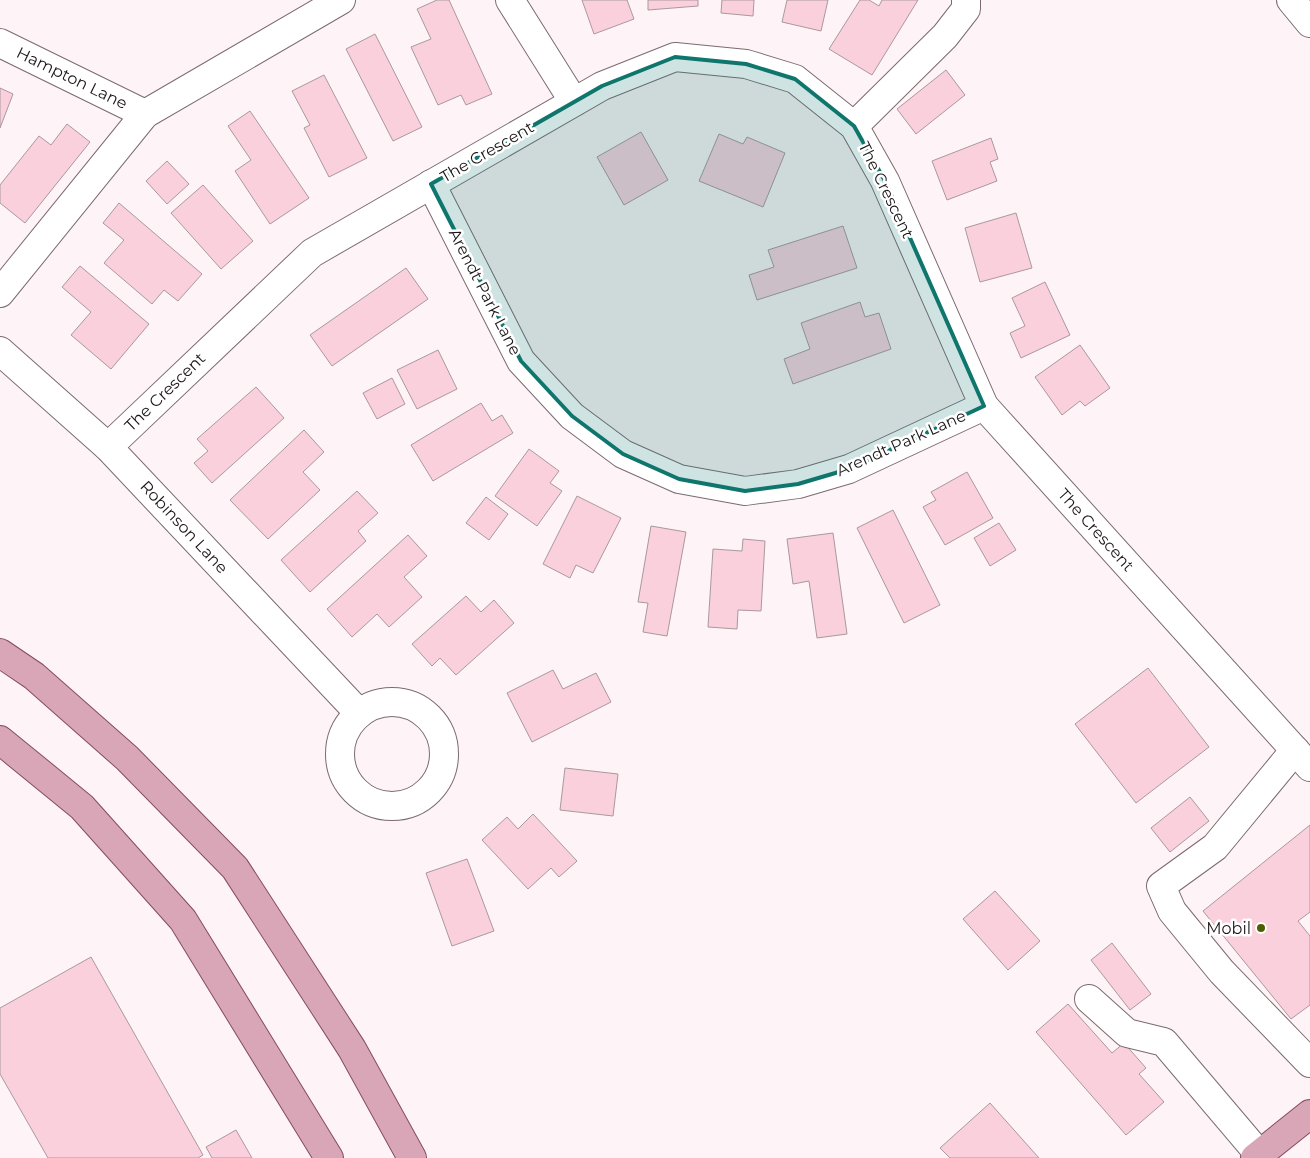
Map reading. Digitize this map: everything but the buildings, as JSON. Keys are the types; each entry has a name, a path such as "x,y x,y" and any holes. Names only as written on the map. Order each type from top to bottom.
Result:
{"main road":[{"path":"0,654 34,676 127,758 235,868 352,1049 412,1158"},
{"path":"0,740 82,807 183,920 330,1158"},
{"path":"1257,1156 1310,1114"}],"street":[{"path":"0,294 145,114 341,0"},
{"path":"510,0 574,102"},
{"path":"854,126 945,36 966,9 966,0"},
{"path":"1291,0 1310,23"},
{"name":"Hampton Lane","path":"0,43 145,114"},
{"name":"The Crescent","path":"108,447 312,253 602,86 675,57 746,64 794,79 854,126 885,181 984,406 1305,758"},
{"name":"Arendt Park Lane","path":"430,184 521,361 572,416 623,454 680,479 745,491 798,484 849,468 984,406"},
{"name":"Robinson Lane","path":"0,351 108,447 359,713"},
{"path":"1305,758 1215,847 1161,886 1172,911 1222,972 1310,1063"},
{"path":"1089,999 1127,1034 1164,1042 1257,1156"}],"highlighted area":[{"path":"675,57 746,64 795,79 854,126 885,181 984,406 849,469 798,484 745,491 679,479 623,454 572,416 521,361 431,184 602,86"}],"place":[{"name":"Mobil","path":"1261,928"}]}
